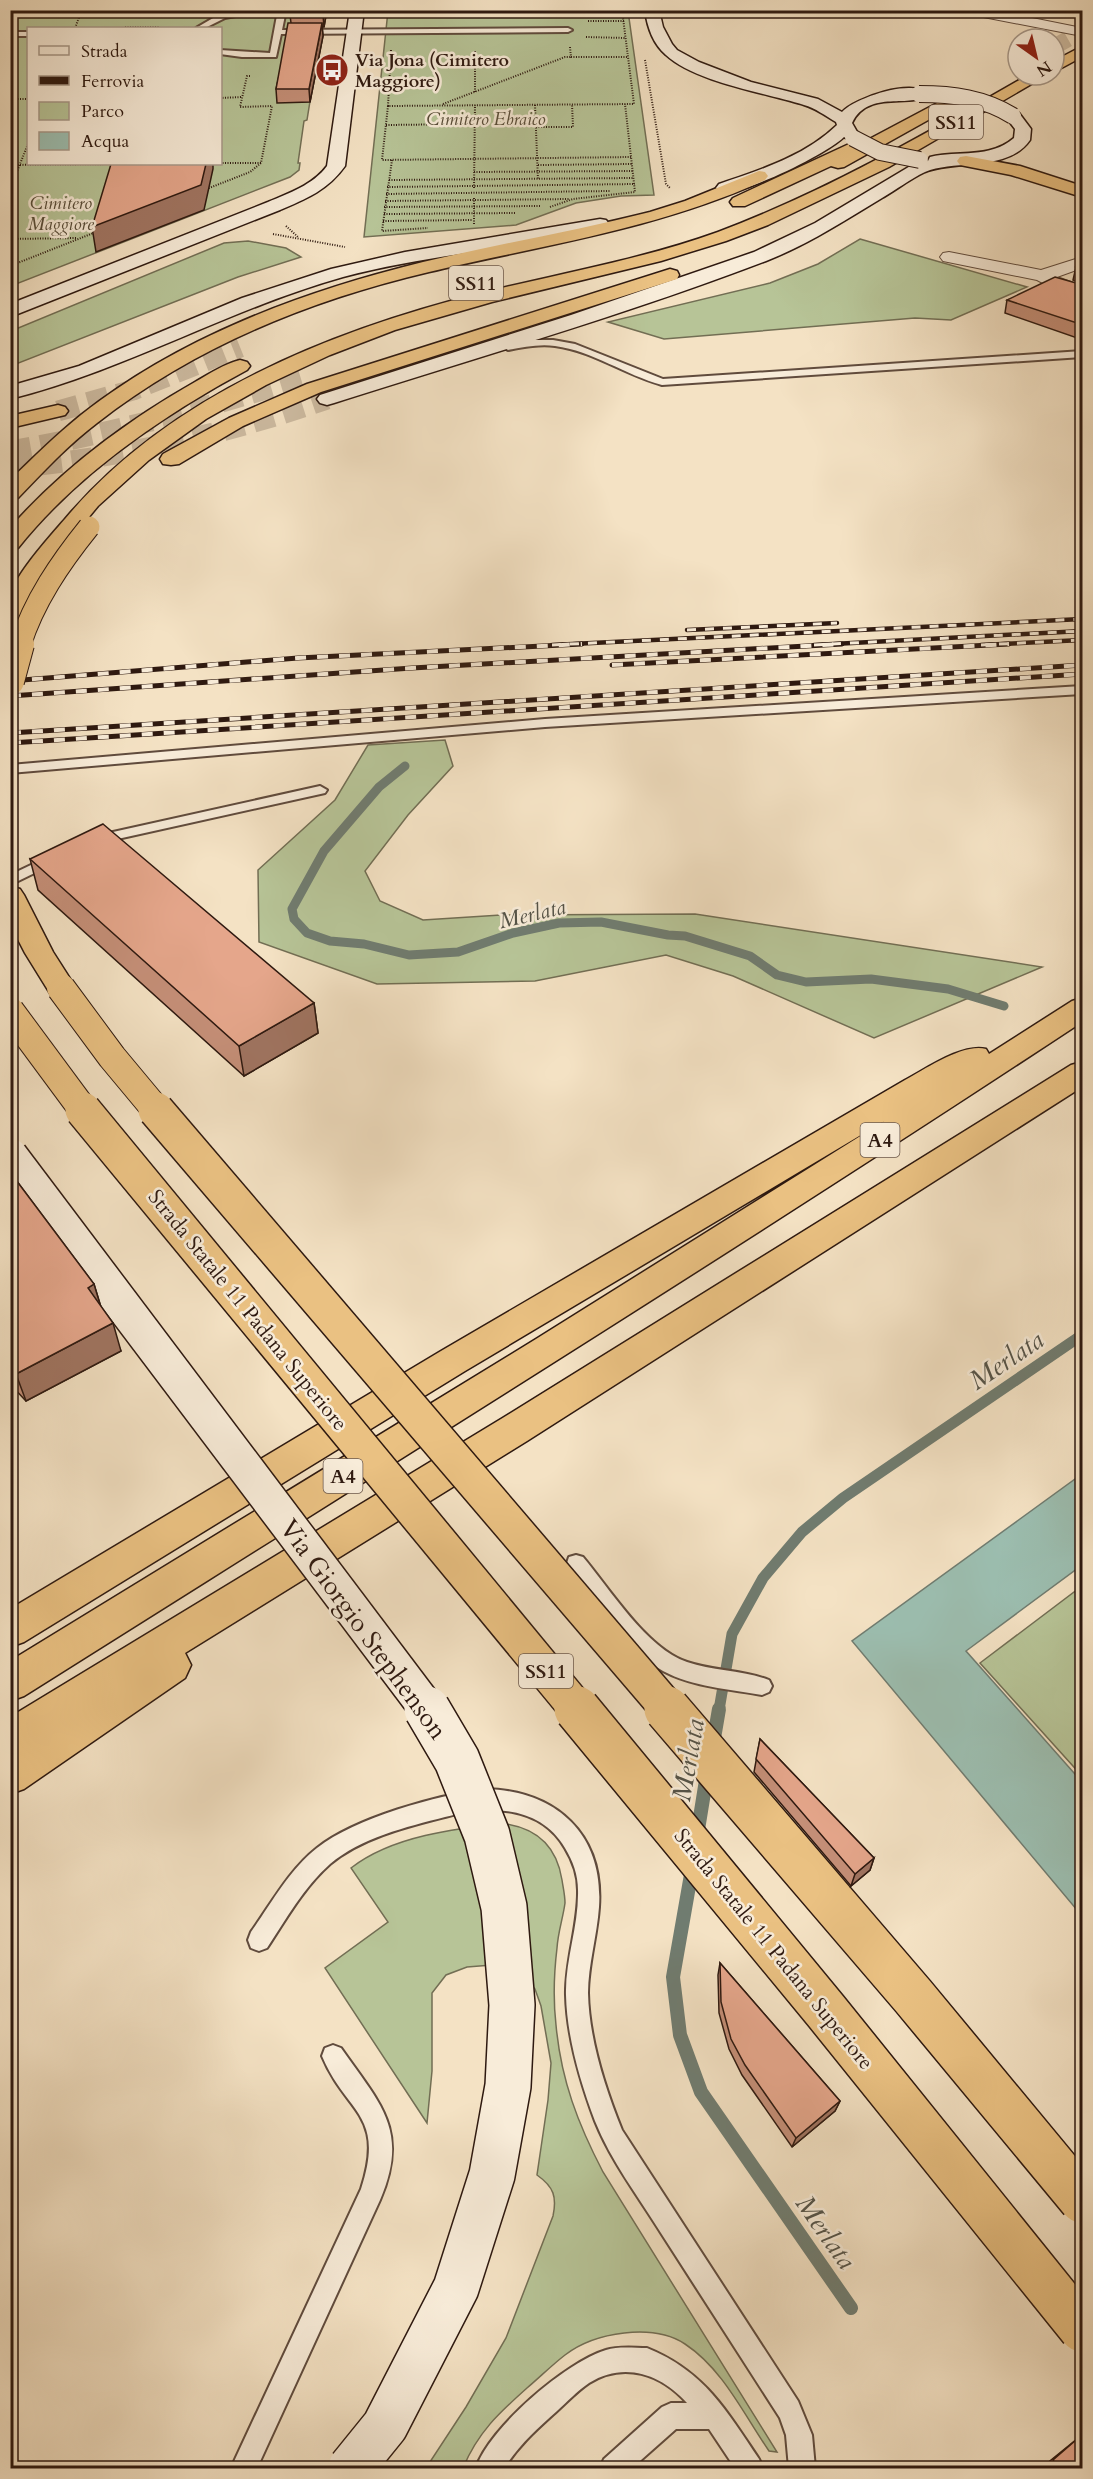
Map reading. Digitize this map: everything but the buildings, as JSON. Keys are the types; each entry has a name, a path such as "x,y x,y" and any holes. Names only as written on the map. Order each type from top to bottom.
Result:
{"highway":[{"path":"1066,60 1075,55"},
{"name":"SS11","path":"370,313 441,292 631,246 708,223 816,176 903,125 984,83"},
{"name":"SS11","path":"10,614 35,571 60,535 122,473 174,432 223,401 276,372 334,346 395,324 456,306 639,261 708,241 765,220 873,170 1018,87"},
{"path":"240,346 312,317 412,285 631,234 719,209 758,194 903,125"},
{"path":"1012,148 1036,163 1083,178"},
{"path":"966,160 1014,170 1083,192"},
{"path":"306,377 746,237 798,214 873,170"},
{"path":"10,493 62,442 115,400 187,355 246,326 308,302 397,274 616,226 680,209 731,190 759,176"},
{"path":"10,681 23,633 34,606 74,544 124,494 183,451 254,414 314,388 745,251 804,228 884,188"},
{"path":"10,543 70,483 140,425 192,392 260,357"},
{"path":"10,422 58,411"},
{"path":"10,896 39,953 61,988 120,1066 890,1969 1083,2200"},
{"path":"10,1630 453,1361 916,1088 1083,1001"},
{"name":"A4","path":"10,1683 685,1263 942,1101 1083,1008"},
{"name":"Strada Statale 11 Padana Superiore","path":"10,1011 87,1114 826,2011 1083,2329"},
{"name":"A4","path":"10,1739 514,1430 1083,1073"},
{"path":"10,1775 514,1430"}],"street":[{"path":"10,311 314,189 332,173 338,159 357,10"},
{"path":"652,10 655,27 672,53 693,65 736,82 828,108 848,128 880,152 920,160 942,162 966,160 993,156 1012,148 1023,134 1021,124 1013,116 973,99 919,94 876,99 802,99"},
{"path":"968,10 1083,32"},
{"path":"10,393 86,370 249,302 338,273 415,256 552,234 616,221 687,202 759,176 821,148 848,128 854,108 876,99"},
{"path":"327,399 578,319 761,256 821,227 918,169 942,162"},
{"path":"949,256 1042,276 1062,286 1083,292"},
{"path":"1042,276 1083,262"},
{"name":"Via Giorgio Stephenson","path":"10,1156 422,1700 457,1760 487,1835 504,1907 512,2005 508,2086 492,2175 456,2288 385,2426 351,2469"}],"lane":[{"path":"202,27 223,16 264,10"},
{"path":"222,52 273,55 282,10"},
{"path":"278,32 569,34"},
{"path":"10,34 27,34"},
{"path":"574,345 563,333 563,328 578,319"},
{"path":"427,367 533,341 574,345 643,377 662,382 1083,354"},
{"path":"10,769 545,723 1083,690"},
{"path":"85,844 94,840 320,790"},
{"path":"10,881 66,852"},
{"path":"576,1563 652,1653 686,1671 762,1686"},
{"path":"259,1940 313,1865 358,1835 449,1805 493,1799 521,1802 551,1814 572,1836 583,1861 589,1888 588,1917 577,1990 589,2069 597,2097 614,2138 789,2410 799,2435 802,2469"},
{"path":"244,2469 372,2192 380,2166 382,2144 375,2121 333,2056"},
{"path":"489,2469 511,2435 579,2375 609,2361 647,2360 686,2383 715,2416 750,2469"},
{"path":"613,2469 671,2416 715,2416"}],"path":[{"path":"75,27 82,10"},
{"path":"388,106 633,104 622,10"},
{"path":"571,57 568,23 624,21"},
{"path":"125,27 160,27"},
{"path":"655,27 641,40 666,184 675,192"},
{"path":"393,32 382,160 631,157"},
{"path":"569,34 626,39"},
{"path":"197,193 250,172 261,163 272,106 240,107 247,76 268,76 273,55"},
{"path":"440,106 565,57 627,57"},
{"path":"222,98 242,97"},
{"path":"10,99 27,99"},
{"path":"536,127 573,127 572,104"},
{"path":"386,194 635,192 625,104"},
{"path":"474,222 475,105"},
{"path":"535,105 540,211"},
{"path":"386,125 475,124"},
{"path":"10,189 27,147"},
{"path":"392,160 389,186 386,187 382,231 428,228"},
{"path":"222,163 261,163"},
{"path":"538,165 632,164"},
{"path":"10,165 27,165"},
{"path":"474,172 633,171"},
{"path":"390,180 634,178"},
{"path":"386,187 634,184"},
{"path":"385,201 573,199 620,192"},
{"path":"551,207 573,199"},
{"path":"384,207 540,206"},
{"path":"384,214 519,213"},
{"path":"383,221 483,224"},
{"path":"463,225 474,222"},
{"path":"10,266 102,230"},
{"path":"299,237 347,247"},
{"path":"10,239 81,238"}],"green space":[{"name":"Cimitero Maggiore","path":"325,10 317,70 315,70 307,120 304,121 299,170 290,177 11,286 11,11"},
{"name":"Cimitero Ebraico","path":"388,11 628,11 654,195 621,196 576,203 516,225 364,237"},
{"path":"860,239 1027,287 951,320 915,318 664,339 608,322 770,283 818,264"},
{"path":"248,241 286,248 301,257 238,277 11,366 11,331 224,243"},
{"path":"445,740 453,766 408,815 365,871 380,901 423,920 501,915 695,914 1042,967 874,1038 733,976 666,955 535,981 377,984 259,942 258,870 335,800 368,745"},
{"path":"1082,1586 1082,1776 980,1663"},
{"path":"506,1824 528,1830 536,1835 551,1850 559,1869 565,1903 558,1936 555,1967 554,1996 558,2045 566,2083 586,2137 603,2172 777,2452 769,2451 722,2379 698,2354 672,2338 641,2332 608,2336 577,2347 555,2363 498,2415 482,2433 463,2468 426,2468 466,2407 506,2338 553,2216 555,2203 553,2193 551,2188 537,2175 551,2063 541,2006 535,1989 526,1978 492,1965 467,1967 446,1975 432,1993 432,2071 427,2123 325,1968 388,1922 351,1868 385,1848 425,1835"}],"water":[{"path":"1082,1474 1082,1565 966,1651 1082,1782 1082,1916 852,1641"}],"waterway":[{"name":"Merlata","path":"405,766 379,787 324,851 292,909 294,919 307,933 330,941 364,944 409,955 458,952 513,933 559,923 601,922 668,935 685,936 750,956 777,975 806,982 871,979 948,989 1004,1006"},
{"name":"Merlata","path":"719,1710 732,1634 763,1578 802,1532 843,1498 1082,1335"},
{"name":"Merlata","path":"713,1744 719,1709"},
{"name":"Merlata","path":"697,1836 707,1774"},
{"name":"Merlata","path":"692,1869 673,1977 680,2035 701,2092 851,2308"}],"tunnel":[{"path":"1066,40 1082,31"},
{"path":"58,411 133,390 240,347"},
{"path":"10,451 159,419 306,377"},
{"path":"10,468 91,458 170,443 249,424 327,399"}],"railway":[{"path":"552,645 1082,619"},
{"path":"687,630 837,623"},
{"path":"814,645 1082,631"},
{"path":"981,645 1082,640"},
{"path":"10,681 298,658 582,644"},
{"path":"10,696 412,668 842,644"},
{"path":"612,665 1009,644"},
{"path":"10,733 1082,665"},
{"path":"10,743 1082,674"}],"place":[{"name":"Via Jona (Cimitero Maggiore)","path":"332,70"}]}
